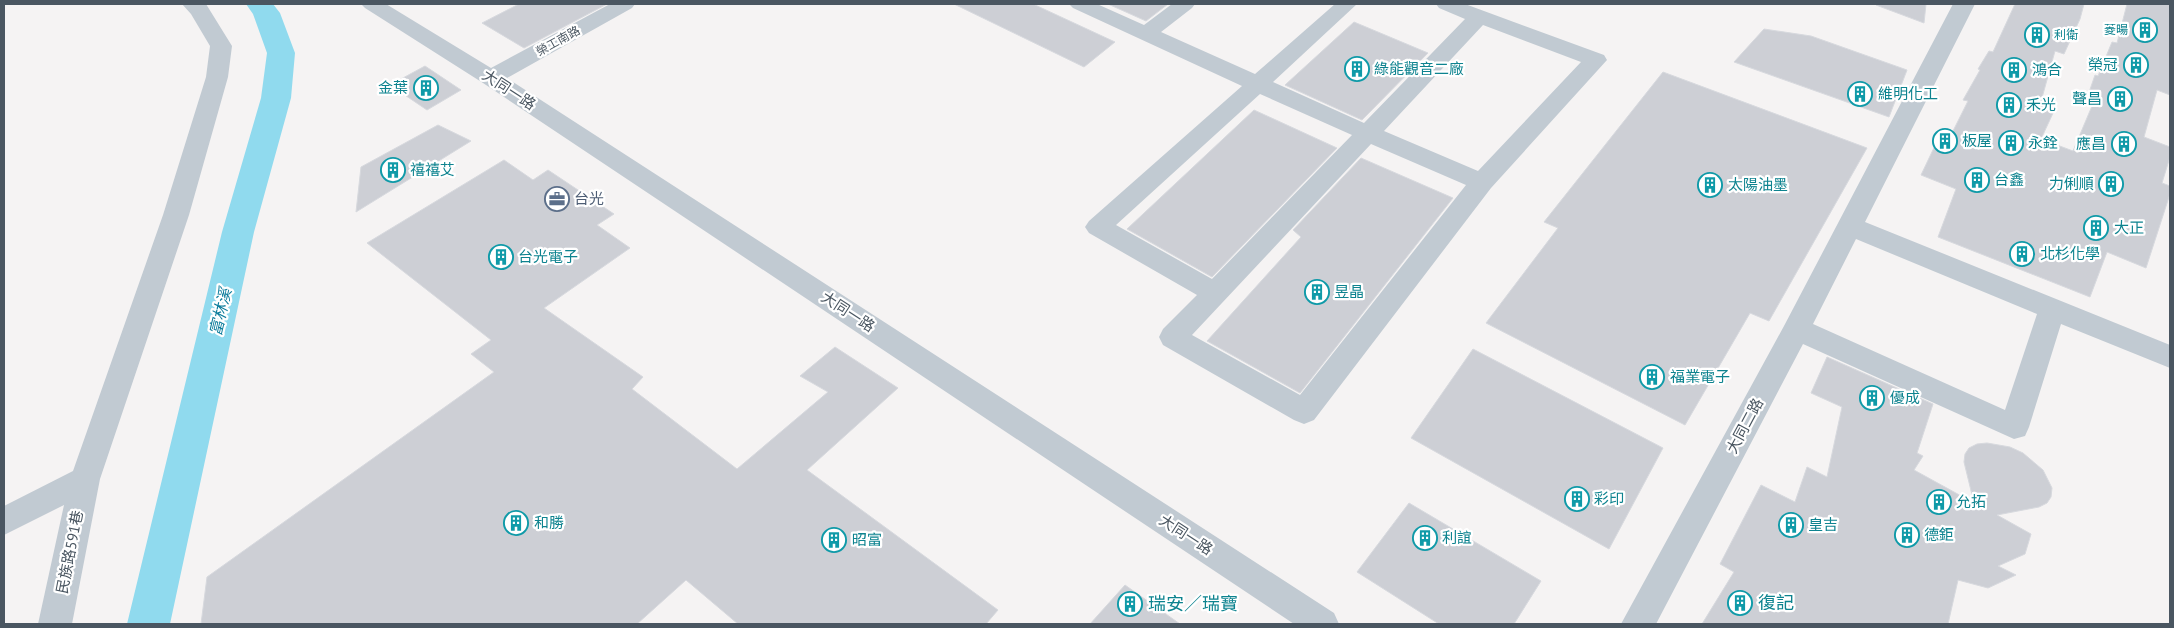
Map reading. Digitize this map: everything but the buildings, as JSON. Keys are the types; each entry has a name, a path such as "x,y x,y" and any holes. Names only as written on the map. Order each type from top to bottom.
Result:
{"street":[{"name":"民族路591巷","path":"56,624 85,479 176,215 217,77 221,46 200,10 192,4"},
{"name":"大同一路","path":"372,4 491,78 1322,624"},
{"name":"榮工南路","path":"491,78 625,4"},
{"path":"1080,4 1256,85 1482,182"},
{"path":"1144,34 1185,4"},
{"path":"1214,292 1098,227 1348,4"},
{"path":"1446,4 1596,60 1482,182 1304,412 1173,337 1214,292 1369,134 1480,17"},
{"name":"大同二路","path":"1638,624 1797,329 1964,4"},
{"path":"1850,226 2170,357"},
{"path":"1797,329 2014,427 2052,309"},
{"path":"4,521 85,479"}],"waterway":[{"name":"富林溪","path":"148,624 238,232 276,98 281,53 266,13 259,4"}],"place":[{"name":"菱暘","path":"2145,30"},
{"name":"利衛","path":"2037,35"},
{"name":"榮冠","path":"2136,65"},
{"name":"綠能觀音二廠","path":"1357,69"},
{"name":"鴻合","path":"2014,70"},
{"name":"金葉","path":"426,88"},
{"name":"維明化工","path":"1860,94"},
{"name":"聲昌","path":"2120,99"},
{"name":"禾光","path":"2009,105"},
{"name":"板屋","path":"1945,141"},
{"name":"永銓","path":"2011,143"},
{"name":"應昌","path":"2124,144"},
{"name":"禧禧艾","path":"393,170"},
{"name":"台鑫","path":"1977,180"},
{"name":"力俐順","path":"2111,184"},
{"name":"太陽油墨","path":"1710,185"},
{"name":"台光","path":"557,199"},
{"name":"大正","path":"2096,228"},
{"name":"北杉化學","path":"2022,254"},
{"name":"台光電子","path":"501,257"},
{"name":"昱晶","path":"1317,292"},
{"name":"福業電子","path":"1652,377"},
{"name":"優成","path":"1872,398"},
{"name":"彩印","path":"1577,499"},
{"name":"允拓","path":"1939,502"},
{"name":"和勝","path":"516,523"},
{"name":"皇吉","path":"1791,525"},
{"name":"德鉅","path":"1907,535"},
{"name":"利誼","path":"1425,538"},
{"name":"昭富","path":"834,540"},
{"name":"復記","path":"1740,603"},
{"name":"瑞安／瑞寶","path":"1130,604"}]}
